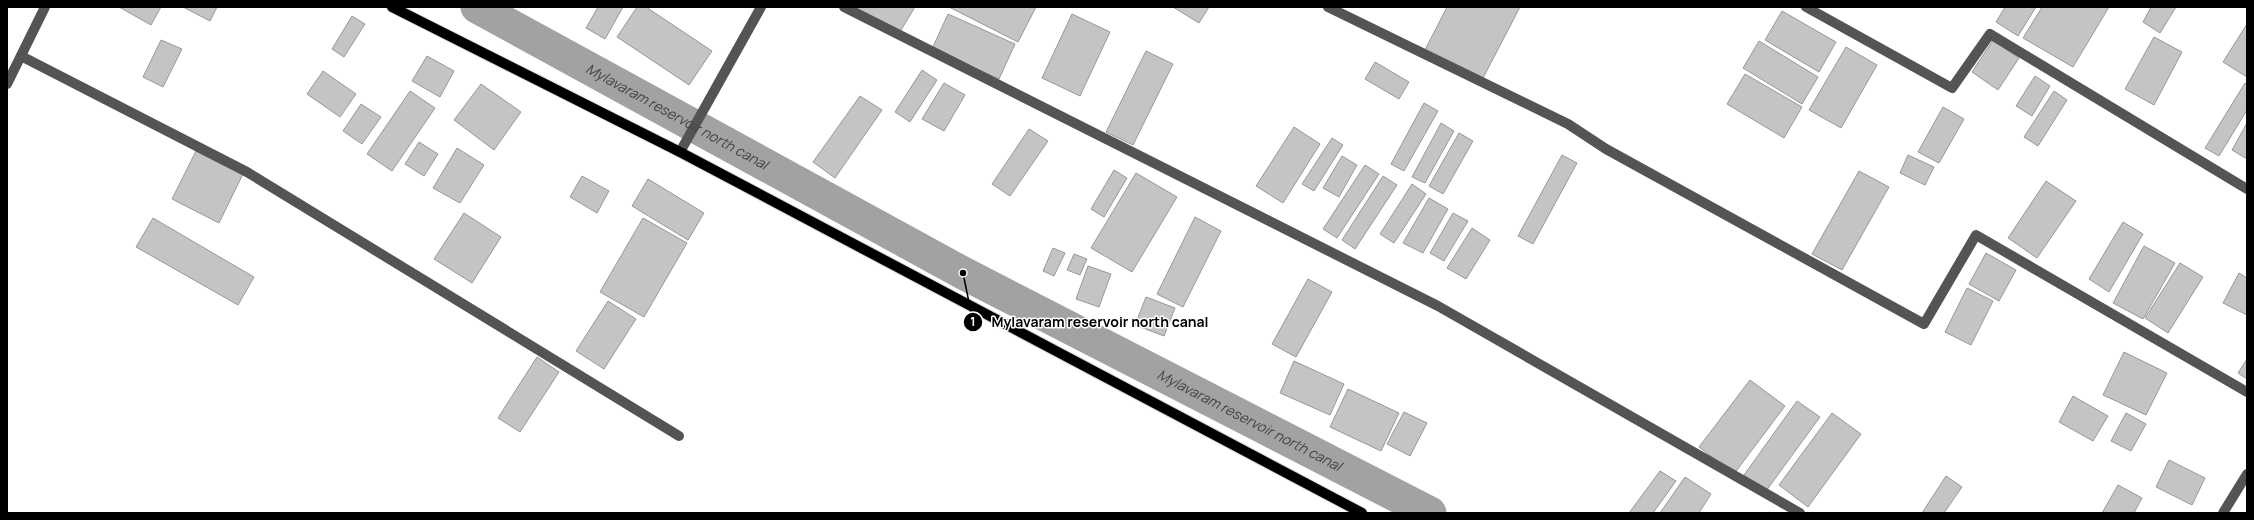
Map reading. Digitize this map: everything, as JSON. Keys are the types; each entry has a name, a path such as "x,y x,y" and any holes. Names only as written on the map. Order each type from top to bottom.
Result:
{"main road":[{"path":"392,7 680,152 1362,513"}],"street":[{"path":"7,84 45,7"},
{"path":"680,152 761,7"},
{"path":"844,7 1438,306 1800,513"},
{"path":"1328,7 1568,124 1606,149 1924,324 1976,236 2247,392"},
{"path":"1806,7 1952,88 1990,34 2247,189"},
{"path":"21,56 247,172 679,436"},
{"path":"2223,513 2247,474"}],"building":[{"path":"119,7 161,7 151,25"},
{"path":"183,7 217,7 210,21"},
{"path":"598,7 623,7 605,39 586,28"},
{"path":"637,7 646,7 712,51 689,85 617,37"},
{"path":"853,7 915,7 898,35"},
{"path":"949,7 1036,7 1018,42"},
{"path":"1173,7 1209,7 1199,23"},
{"path":"1447,7 1520,7 1482,80 1425,50"},
{"path":"2005,7 2036,7 2018,36 1996,22"},
{"path":"2042,7 2109,7 2073,67 2023,38"},
{"path":"2151,7 2176,7 2160,33 2143,22"},
{"path":"1782,11 1836,42 1819,72 1765,40"},
{"path":"948,14 1015,44 999,79 932,49"},
{"path":"1072,14 1110,32 1080,96 1042,78"},
{"path":"352,16 365,24 344,57 332,49"},
{"path":"2247,24 2247,77 2223,62"},
{"path":"2154,37 2182,52 2154,105 2125,89"},
{"path":"161,40 182,49 163,87 143,77"},
{"path":"1993,40 2019,58 1998,90 1972,72"},
{"path":"1759,41 1818,77 1802,104 1743,68"},
{"path":"1846,47 1877,65 1841,128 1809,110"},
{"path":"1146,51 1173,64 1133,145 1106,132"},
{"path":"427,56 454,71 440,97 412,81"},
{"path":"1375,62 1409,82 1399,99 1365,79"},
{"path":"922,70 937,80 910,122 895,112"},
{"path":"323,71 356,94 340,117 307,94"},
{"path":"1745,74 1802,107 1784,138 1727,104"},
{"path":"2035,76 2050,86 2032,116 2016,106"},
{"path":"944,83 965,95 944,131 922,119"},
{"path":"2245,83 2247,85 2247,110 2219,156 2205,148"},
{"path":"481,84 521,112 494,150 454,120"},
{"path":"410,91 435,108 392,171 367,154"},
{"path":"2054,91 2067,100 2038,146 2024,137"},
{"path":"860,96 882,110 835,178 813,162"},
{"path":"1424,103 1438,111 1404,171 1391,164"},
{"path":"361,104 381,117 362,144 343,131"},
{"path":"1943,107 1964,119 1939,163 1918,152"},
{"path":"1441,123 1454,131 1425,183 1412,177"},
{"path":"2247,123 2247,159 2232,150"},
{"path":"1294,127 1320,144 1283,203 1256,186"},
{"path":"1029,129 1048,141 1010,196 992,184"},
{"path":"1459,133 1473,141 1443,194 1429,186"},
{"path":"1332,138 1343,145 1314,191 1302,184"},
{"path":"419,142 438,154 424,176 405,164"},
{"path":"457,148 484,165 460,203 433,188"},
{"path":"196,151 243,174 219,223 172,199"},
{"path":"1562,155 1577,163 1533,244 1518,236"},
{"path":"1908,155 1934,167 1925,185 1900,173"},
{"path":"1342,156 1357,165 1339,197 1323,188"},
{"path":"1365,165 1379,174 1337,238 1323,229"},
{"path":"1114,170 1127,178 1104,217 1091,209"},
{"path":"1859,171 1889,187 1842,270 1812,254"},
{"path":"1136,173 1177,197 1132,272 1091,248"},
{"path":"582,176 609,191 597,213 570,197"},
{"path":"1383,176 1397,185 1355,249 1342,240"},
{"path":"648,179 704,213 688,240 632,206"},
{"path":"2046,181 2076,201 2037,258 2008,238"},
{"path":"1412,184 1426,194 1394,243 1380,234"},
{"path":"1429,198 1448,209 1423,253 1403,243"},
{"path":"464,213 501,237 472,283 434,259"},
{"path":"1453,213 1468,221 1444,261 1430,253"},
{"path":"1195,217 1221,231 1183,307 1157,294"},
{"path":"153,218 254,277 238,305 136,247"},
{"path":"643,218 687,243 644,317 600,292"},
{"path":"2123,222 2143,234 2109,292 2089,279"},
{"path":"1472,228 1490,240 1466,279 1447,268"},
{"path":"2144,246 2175,263 2143,319 2113,303"},
{"path":"1053,248 1065,253 1054,276 1043,271"},
{"path":"1986,253 2016,270 1999,301 1969,284"},
{"path":"1074,254 1087,259 1080,275 1067,270"},
{"path":"2180,263 2203,277 2168,333 2145,318"},
{"path":"1088,266 1111,274 1099,307 1076,299"},
{"path":"2239,273 2247,278 2247,315 2223,303"},
{"path":"1308,279 1332,292 1296,357 1272,344"},
{"path":"1967,288 1993,301 1971,345 1945,332"},
{"path":"1146,297 1175,308 1164,336 1135,325"},
{"path":"608,301 636,319 604,369 576,351"},
{"path":"2124,352 2167,373 2146,415 2103,395"},
{"path":"537,357 559,372 520,432 498,418"},
{"path":"2247,359 2247,379 2238,373"},
{"path":"1294,361 1344,384 1330,415 1280,393"},
{"path":"1750,380 1785,406 1734,474 1699,447"},
{"path":"1348,389 1399,413 1381,451 1330,427"},
{"path":"2073,396 2108,416 2093,441 2059,422"},
{"path":"1797,401 1820,417 1766,491 1744,475"},
{"path":"1404,412 1427,423 1410,456 1387,444"},
{"path":"1832,413 1861,434 1808,507 1779,485"},
{"path":"2126,413 2146,424 2131,451 2111,441"},
{"path":"2169,460 2205,478 2192,505 2156,487"},
{"path":"1660,471 1676,481 1653,513 1629,513"},
{"path":"1946,476 1962,487 1944,513 1922,513"},
{"path":"1685,477 1711,494 1699,513 1660,513"},
{"path":"2118,485 2142,498 2134,513 2102,513"}],"waterway":[{"name":"Mylavaram reservoir north canal","path":"477,7 963,273 1430,513"}],"place":[{"name":"Mylavaram reservoir north canal","path":"963,273"}]}
